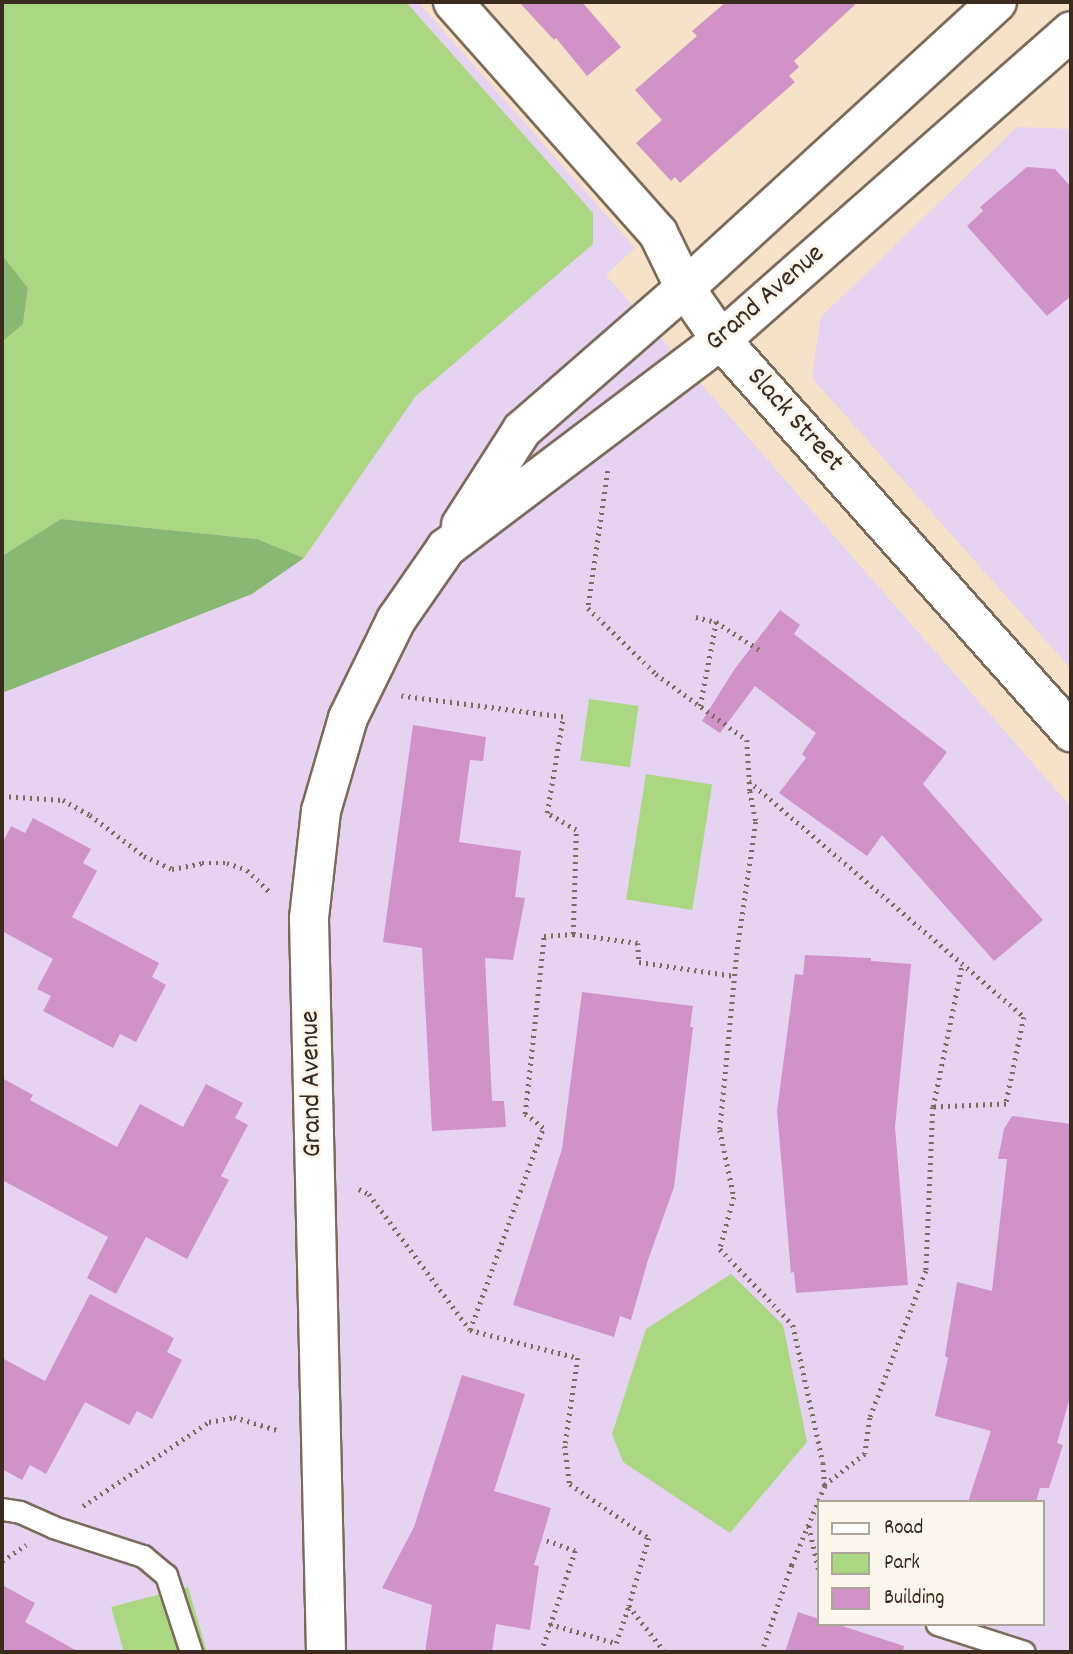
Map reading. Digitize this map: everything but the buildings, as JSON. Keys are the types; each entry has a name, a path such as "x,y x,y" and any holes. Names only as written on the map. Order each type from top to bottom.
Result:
{"street":[{"name":"Slack Street","path":"453,2 659,233 685,288 721,340 1071,732"},
{"name":"Grand Avenue","path":"326,1652 309,919 321,811 348,718 396,620 522,430 685,288 997,2"},
{"name":"Grand Avenue","path":"446,548 721,340 1071,31"}],"lane":[{"path":"2,1509 20,1512 53,1527 143,1556 166,1575 191,1652"},
{"path":"943,1626 1024,1652"}],"path":[{"path":"609,467 588,608 656,674 747,740 749,781 756,822 735,976 720,1130 734,1197 720,1249 793,1325 823,1463 825,1486 819,1500"},
{"path":"696,617 716,622 761,651"},
{"path":"700,706 716,622"},
{"path":"401,696 563,717 547,813 576,830 573,934"},
{"path":"749,781 1024,1017 1006,1104 933,1107"},
{"path":"2,796 63,800 90,815 144,856 172,869 202,863 227,863 247,870 270,892"},
{"path":"470,1330 543,1128 525,1114 544,936 573,934 638,943 639,962 735,976"},
{"path":"825,1486 865,1454 870,1418 926,1272 933,1107 962,964"},
{"path":"359,1189 369,1194 470,1330 578,1358 565,1446 570,1484 649,1538 616,1643 550,1624"},
{"path":"2,1561 209,1422 234,1417 277,1430"},
{"path":"762,1652 818,1503"},
{"path":"809,1525 818,1566"},
{"path":"541,1652 575,1551 542,1539"},
{"path":"629,1606 665,1652"}],"shaded area":[{"path":"2,2 418,2 635,248 606,275 1071,807 1071,1652 2,1652"},
{"path":"1017,127 1071,129 1071,669 812,378 821,317"}],"green space":[{"path":"2,2 406,2 593,213 593,244 415,397 304,558 257,539 61,519 2,556 2,342 23,324 28,288 2,255"},
{"path":"2,255 28,288 23,324 2,342"},
{"path":"61,519 257,539 304,558 252,594 2,693 2,556"},
{"path":"589,699 639,706 630,767 580,760"},
{"path":"646,774 712,784 692,910 626,899"},
{"path":"731,1274 783,1325 807,1442 730,1533 623,1462 612,1434 646,1329"},
{"path":"188,1587 207,1652 124,1652 111,1607"}]}
